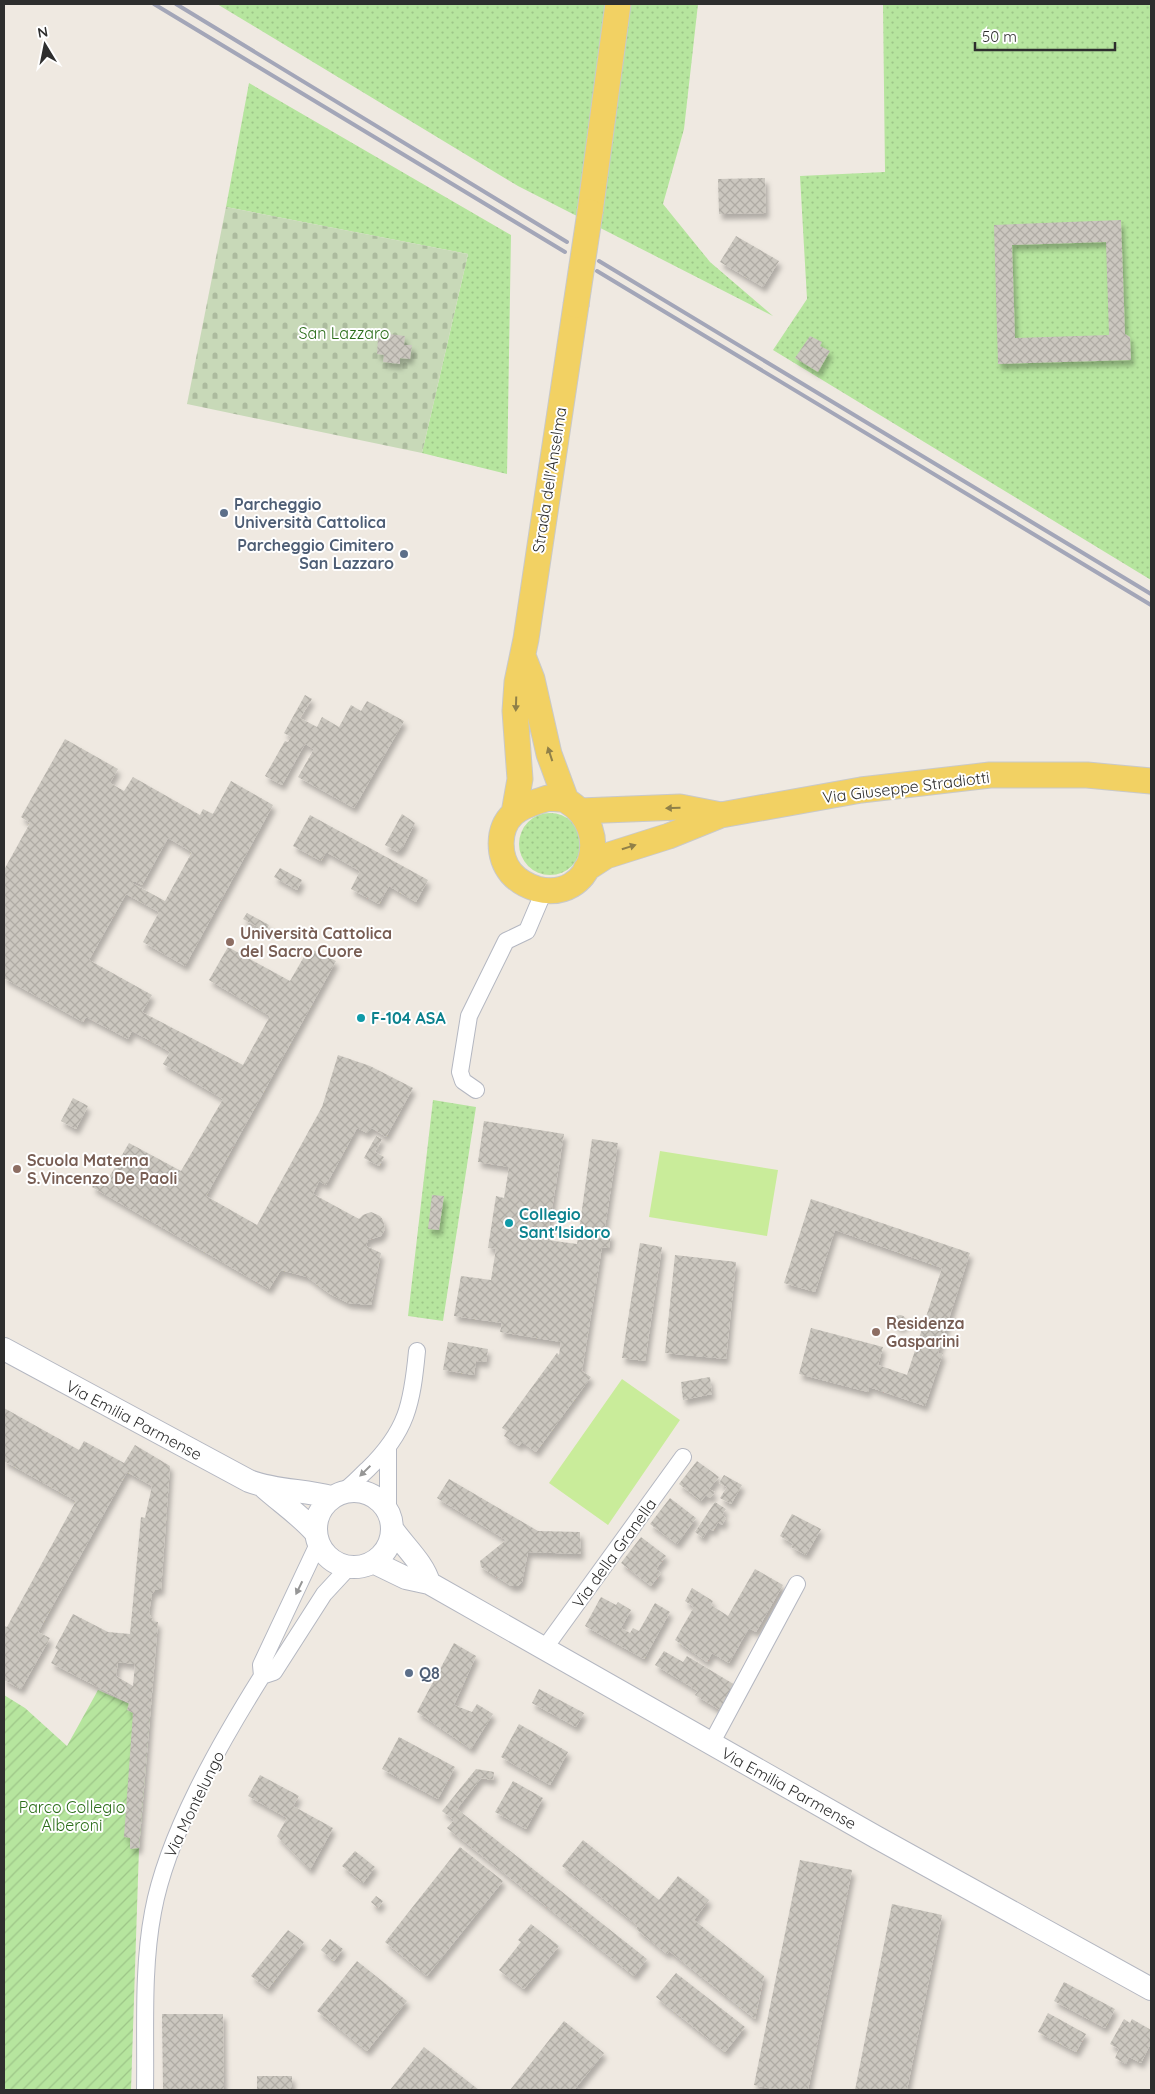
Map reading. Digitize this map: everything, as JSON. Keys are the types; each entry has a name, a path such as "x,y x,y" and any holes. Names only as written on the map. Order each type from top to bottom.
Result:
{"main road":[{"name":"Strada dell'Anselma","path":"514,813 520,779 515,711 517,682 523,656 590,212 618,4"},
{"name":"Strada dell'Anselma","path":"523,656 532,679 549,754 573,806"},
{"name":"Via Giuseppe Stradiotti","path":"586,870 606,856 669,836 721,814 861,790 990,775 1087,775 1151,781"},
{"path":"548,798 573,806 590,826 593,836 591,859 586,870 575,882 561,889 544,891 529,887 516,878 505,862 502,853 502,835 514,813 533,803 548,798"},
{"name":"Via Giuseppe Stradiotti","path":"573,806 680,807 721,814"},
{"name":"Via Emilia Parmense","path":"4,1349 175,1443 265,1488 337,1495 363,1491 381,1502 418,1564 426,1571 429,1584"},
{"name":"Via Emilia Parmense","path":"265,1488 284,1506 302,1516 330,1560 349,1567"},
{"path":"317,1538 319,1512 337,1495"},
{"path":"349,1567 361,1567 373,1562 387,1549 390,1520"},
{"name":"Via Emilia Parmense","path":"373,1562 406,1578 429,1584 711,1744 1151,1989"}],"street":[{"path":"476,1090 462,1081 460,1072 469,1016 506,941 527,931 544,891"},
{"path":"337,1495 350,1487 388,1449 404,1419 413,1389 417,1351"},
{"path":"388,1449 390,1520"},
{"name":"Via della Granella","path":"544,1650 683,1457"},
{"name":"Via Montelungo","path":"145,2090 147,1968 153,1914 159,1886 178,1833 198,1791 262,1676 261,1665 317,1538"},
{"name":"Via Montelungo","path":"262,1676 274,1672 324,1594 349,1567"},
{"path":"711,1744 797,1584"}],"green space":[{"path":"217,4 698,4 684,129 663,204 710,262 773,316 518,186"},
{"path":"883,4 1151,4 1151,580 773,350 807,299 800,176 885,172"},
{"path":"249,83 511,235 507,474 422,453 468,254 226,207"},
{"name":"San Lazzaro","path":"226,207 468,254 422,453 187,404"},
{"path":"550,813 562,816 572,822 578,832 581,844 578,856 572,866 562,872 550,875 538,872 528,866 522,856 519,844 522,832 528,822 538,816"},
{"path":"433,1100 476,1107 443,1321 408,1316"},
{"path":"660,1151 778,1170 767,1236 649,1217"},
{"path":"622,1379 680,1420 608,1525 549,1483"},
{"name":"Parco Collegio Alberoni","path":"98,1690 150,1713 139,1848 131,2090 4,2090 4,1695 25,1708 67,1746"}],"building":[{"path":"765,178 766,213 719,214 718,179"},
{"path":"1121,220 1125,334 1130,337 1131,360 998,364 994,225","holes":["1106,242 1109,335 1015,338 1012,245"]},
{"path":"736,236 779,261 763,287 720,262"},
{"path":"389,334 405,336 404,345 412,345 410,359 400,358 400,364 383,362 384,355 377,354 378,338 388,339"},
{"path":"810,336 822,342 820,346 830,351 818,372 795,358"},
{"path":"305,695 312,699 300,718 317,727 322,717 339,727 351,705 361,711 367,701 404,721 354,808 298,777 314,749 305,744 282,785 265,776 285,741 288,742 291,737 284,733"},
{"path":"65,739 118,769 110,783 124,791 133,777 200,815 203,809 213,814 231,781 273,805 185,966 143,942 159,912 126,894 89,960 152,995 142,1012 243,1065 270,1016 209,980 228,947 290,981 309,948 336,961 206,1196 257,1225 322,1107 338,1055 370,1066 413,1088 386,1137 372,1128 367,1133 357,1128 326,1185 319,1181 313,1194 359,1219 371,1212 380,1216 383,1220 385,1229 381,1236 368,1240 366,1246 381,1253 371,1305 348,1303 330,1294 307,1277 281,1270 269,1289 92,1187 99,1175 108,1179 129,1143 181,1171 223,1099 163,1064 170,1052 160,1046 132,1031 128,1039 86,1017 83,1022 4,978 4,870 30,823 21,817","holes":["168,838 192,852 165,901 132,883 134,881 142,885"]},
{"path":"402,814 415,823 403,847 398,852 385,845"},
{"path":"310,815 428,880 416,902 389,886 379,904 351,889 360,871 326,852 321,861 293,846"},
{"path":"280,868 302,880 297,890 274,877"},
{"path":"247,913 269,925 266,931 243,919"},
{"path":"73,1098 88,1106 76,1129 61,1121"},
{"path":"484,1121 564,1134 547,1240 577,1244 592,1139 618,1143 604,1233 611,1234 609,1248 602,1247 582,1371 591,1377 536,1452 522,1442 519,1446 504,1436 507,1431 502,1428 557,1353 559,1355 561,1342 500,1332 502,1323 454,1316 461,1276 491,1280 496,1249 488,1248 496,1196 504,1198 509,1167 478,1162"},
{"path":"376,1136 382,1139 375,1152 384,1157 379,1166 364,1158"},
{"path":"432,1195 444,1196 439,1230 428,1229"},
{"path":"811,1199 970,1253 938,1353 943,1353 925,1406 869,1387 868,1392 799,1374 811,1328 883,1347 878,1365 907,1375 942,1268 835,1230 815,1292 784,1283"},
{"path":"640,1243 662,1247 645,1361 622,1358"},
{"path":"675,1255 736,1262 726,1359 665,1353"},
{"path":"898,1315 902,1315 906,1321 902,1327 898,1327 894,1323 894,1319"},
{"path":"448,1342 488,1349 486,1362 476,1361 474,1375 443,1370"},
{"path":"710,1377 712,1394 683,1400 681,1382"},
{"path":"4,1408 79,1450 84,1441 124,1463 135,1445 170,1466 161,1590 155,1590 152,1594 149,1613 153,1621 158,1622 139,1848 130,1849 130,1838 124,1837 133,1713 127,1710 129,1703 51,1663 58,1650 55,1648 73,1614 108,1632 130,1634 141,1517 145,1518 152,1486 127,1472 38,1632 50,1638 21,1689 4,1680 4,1626 7,1627 76,1501 4,1461","holes":["118,1662 135,1664 133,1686 116,1676"]},
{"path":"697,1461 719,1477 709,1489 715,1492 710,1498 706,1495 701,1501 679,1484"},
{"path":"724,1475 742,1485 731,1504 720,1498 727,1487 719,1483"},
{"path":"449,1479 538,1531 580,1532 581,1554 528,1552 522,1582 518,1586 511,1586 481,1567 480,1561 506,1540 437,1498"},
{"path":"670,1498 696,1518 677,1544 650,1524"},
{"path":"715,1502 726,1509 722,1515 726,1518 722,1525 718,1522 713,1531 709,1528 703,1538 695,1532"},
{"path":"792,1514 821,1529 806,1555 791,1547 793,1544 780,1536"},
{"path":"641,1537 666,1556 656,1569 661,1573 651,1586 621,1563"},
{"path":"755,1569 783,1585 756,1632 749,1628 729,1663 712,1653 707,1662 675,1640 694,1607 685,1601 692,1588 713,1601 711,1605 728,1616"},
{"path":"601,1597 616,1605 618,1602 631,1610 621,1628 630,1633 633,1628 639,1631 655,1603 670,1612 644,1659 585,1626"},
{"path":"454,1643 476,1656 454,1705 472,1712 477,1704 493,1714 471,1749 417,1712"},
{"path":"664,1651 683,1662 687,1656 735,1685 720,1710 695,1695 698,1691 655,1665"},
{"path":"539,1689 584,1713 576,1727 532,1703"},
{"path":"519,1724 568,1752 550,1785 501,1757"},
{"path":"399,1737 455,1767 438,1799 382,1769"},
{"path":"476,1769 494,1772 493,1780 481,1778 457,1809 647,1959 634,1976 447,1828 454,1820 442,1811"},
{"path":"260,1775 299,1796 293,1806 333,1828 310,1870 277,1836 287,1818 248,1796"},
{"path":"513,1781 543,1798 526,1829 495,1812"},
{"path":"583,1840 659,1900 678,1876 709,1900 694,1920 764,1976 755,2019 669,1951 667,1954 636,1929 638,1926 562,1866"},
{"path":"460,1847 503,1881 427,1976 385,1942"},
{"path":"355,1851 375,1867 363,1883 342,1866"},
{"path":"800,1860 852,1870 808,2090 779,2090 754,2085"},
{"path":"376,1896 383,1901 378,1908 371,1902"},
{"path":"892,1904 942,1915 907,2090 855,2090"},
{"path":"531,1924 559,1946 524,1989 499,1970 521,1942 518,1940"},
{"path":"288,1930 304,1942 268,1989 251,1976"},
{"path":"330,1939 343,1949 334,1961 321,1950"},
{"path":"357,1961 407,2001 367,2051 317,2011"},
{"path":"676,1973 745,2027 725,2052 656,1997"},
{"path":"1064,1982 1115,2009 1105,2028 1054,2001"},
{"path":"1048,2013 1086,2034 1076,2052 1038,2032"},
{"path":"162,2014 223,2014 224,2090 163,2090"},
{"path":"1124,2019 1130,2023 1132,2019 1151,2030 1151,2043 1141,2063 1129,2057 1126,2064 1115,2058 1119,2049 1110,2044"},
{"path":"564,2021 604,2053 574,2090 510,2090"},
{"path":"424,2047 438,2058 479,2090 390,2090"},
{"path":"257,2076 292,2076 292,2090 257,2090"}],"railway":[{"path":"154,4 565,252"},
{"path":"176,4 567,242"},
{"path":"599,261 1151,594"},
{"path":"597,271 1151,605"}],"place":[{"name":"Parcheggio Università Cattolica","path":"224,513"},
{"name":"Parcheggio Cimitero San Lazzaro","path":"404,554"},
{"name":"Università Cattolica del Sacro Cuore","path":"230,942"},
{"name":"F-104 ASA","path":"361,1018"},
{"name":"Scuola Materna S.Vincenzo De Paoli","path":"17,1169"},
{"name":"Collegio Sant'Isidoro","path":"509,1223"},
{"name":"Residenza Gasparini","path":"876,1332"},
{"name":"Q8","path":"409,1673"}]}
